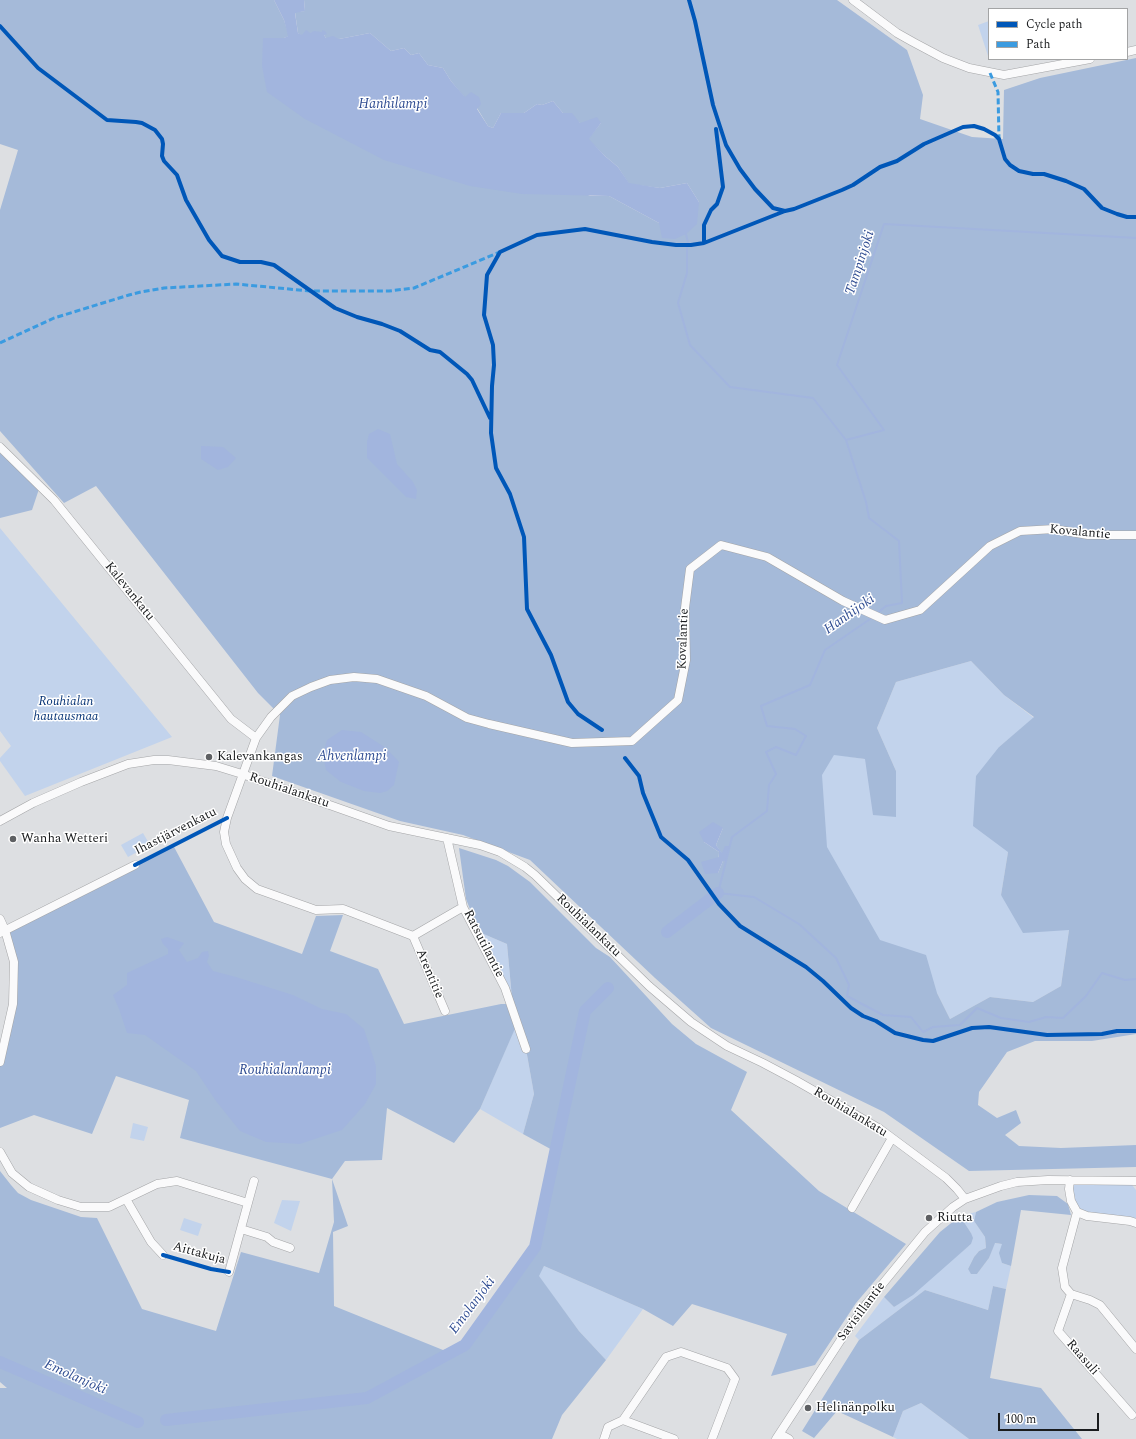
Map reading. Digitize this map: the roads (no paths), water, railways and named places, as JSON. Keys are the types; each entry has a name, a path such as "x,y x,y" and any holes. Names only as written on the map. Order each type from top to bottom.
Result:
{"street":[{"path":"853,0 897,33 943,58 969,68 1004,75 1085,60"},
{"name":"Kalevankatu","path":"0,447 54,500 231,719 256,738"},
{"name":"Kovalantie","path":"413,936 343,909 316,910 256,889 245,879 237,868 226,844 224,832 227,818 256,738 271,716 292,696 330,680 354,678 377,680 426,696 468,718 572,743 632,741 678,700 686,660 685,608 690,569 721,545 767,557 843,602 885,620 920,610 990,546 1020,531 1054,529 1088,535 1136,535"},
{"name":"Rouhialankatu","path":"0,821 81,782 128,764 161,760 179,761 216,766 389,826 480,845 500,852 525,867 649,986 673,1007 712,1037 726,1046 763,1063 844,1108 892,1138 946,1178 966,1199"},
{"name":"Ratsutilantie","path":"448,838 463,907 505,988 526,1049"},
{"name":"Ihastjärvenkatu","path":"2,931 135,865"},
{"path":"413,936 463,907"},
{"path":"0,919 2,931 14,962 13,1004 0,1062"},
{"name":"Arentitie","path":"413,936 445,1012"},
{"path":"852,1208 892,1138"},
{"path":"0,1152 12,1173 29,1187 58,1200 81,1207 109,1207 157,1184 177,1181 248,1203"},
{"path":"966,1199 1016,1182 1070,1180 1136,1181"},
{"path":"1070,1180 1069,1189 1071,1201 1077,1212 1087,1216 1136,1223"},
{"path":"229,1272 254,1181"},
{"name":"Aittakuja","path":"126,1199 151,1242 163,1255"},
{"name":"Savisillantie","path":"778,1437 844,1335 867,1303 925,1232 953,1207 966,1199"},
{"path":"1077,1212 1062,1268 1065,1287 1071,1294 1100,1305 1136,1348"},
{"path":"241,1229 267,1237 273,1242 290,1248"},
{"name":"Raasuli","path":"1071,1294 1058,1331 1132,1415"},
{"path":"604,1439 608,1427 623,1420 666,1357 681,1352 727,1368 735,1379 712,1439"},
{"path":"623,1420 674,1439"},
{"path":"778,1437 789,1439"}],"water":[{"name":"Hanhilampi","path":"274,0 304,0 305,11 295,13 298,33 302,35 306,30 310,33 314,31 322,32 322,30 327,34 324,35 326,38 333,36 339,39 370,33 391,51 404,48 411,55 419,53 428,65 443,68 451,81 465,97 471,92 479,97 481,104 477,109 488,126 493,128 501,113 524,113 537,104 542,105 553,101 563,113 572,113 580,123 597,117 601,123 589,139 618,167 629,183 660,188 687,183 699,202 697,224 686,234 675,239 662,238 659,223 609,196 522,194 470,186 384,160 305,119 267,92 262,66 263,38 284,38 288,36 284,20"},
{"path":"378,429 390,434 397,464 413,482 417,490 416,499 406,497 367,458 367,442 369,434"},
{"path":"201,446 223,447 236,458 228,467 218,470 201,459"},
{"name":"Ahvenlampi","path":"342,730 361,732 386,748 399,762 394,785 387,791 380,793 364,791 341,782 326,770 323,755 327,740"},
{"path":"713,822 723,828 716,845 722,853 725,846 729,846 726,861 723,861 718,873 705,874 701,862 719,857 719,852 704,842 699,832"},
{"name":"Rouhialanlampi","path":"167,937 184,943 179,950 187,962 198,958 202,952 208,951 209,956 207,962 213,971 293,995 322,1009 346,1014 364,1029 376,1066 376,1084 365,1104 342,1130 300,1144 266,1142 240,1131 216,1101 196,1071 145,1035 127,1033 113,995 127,985 127,973 168,954 168,949 163,944 161,939"}],"waterway":[{"name":"Tampinjoki","path":"846,440 884,430 837,365 884,224 1136,238"},
{"name":"Hanhijoki","path":"686,234 688,243 687,273 678,303 690,345 730,387 813,398 846,440 866,502 869,518 899,541 902,603 886,606 876,614"},
{"path":"873,617 825,650 810,685 761,706 767,726 795,729 806,736 796,755 776,747 766,752 776,774 769,785 767,811 732,837 718,893 754,897 799,924 836,958 849,985 847,996 883,1015 911,1017 923,1032 933,1027 960,1025 977,1008 1001,1018 1029,1022 1046,1017 1063,1018 1086,996 1102,973 1125,980 1136,979"},
{"name":"Hanhijoki","path":"667,932 718,893"},
{"name":"Emolanjoki","path":"166,1420 367,1398 465,1345 535,1247 585,1011 608,988"},
{"name":"Emolanjoki","path":"0,1362 138,1422"}],"place":[{"name":"Kalevankangas","path":"209,757"},
{"name":"Wanha Wetteri","path":"13,839"},
{"name":"Riutta","path":"929,1218"},
{"name":"Helinänpolku","path":"808,1408"}],"park label":[{"name":"Rouhialan hautausmaa","path":"66,710"}]}
